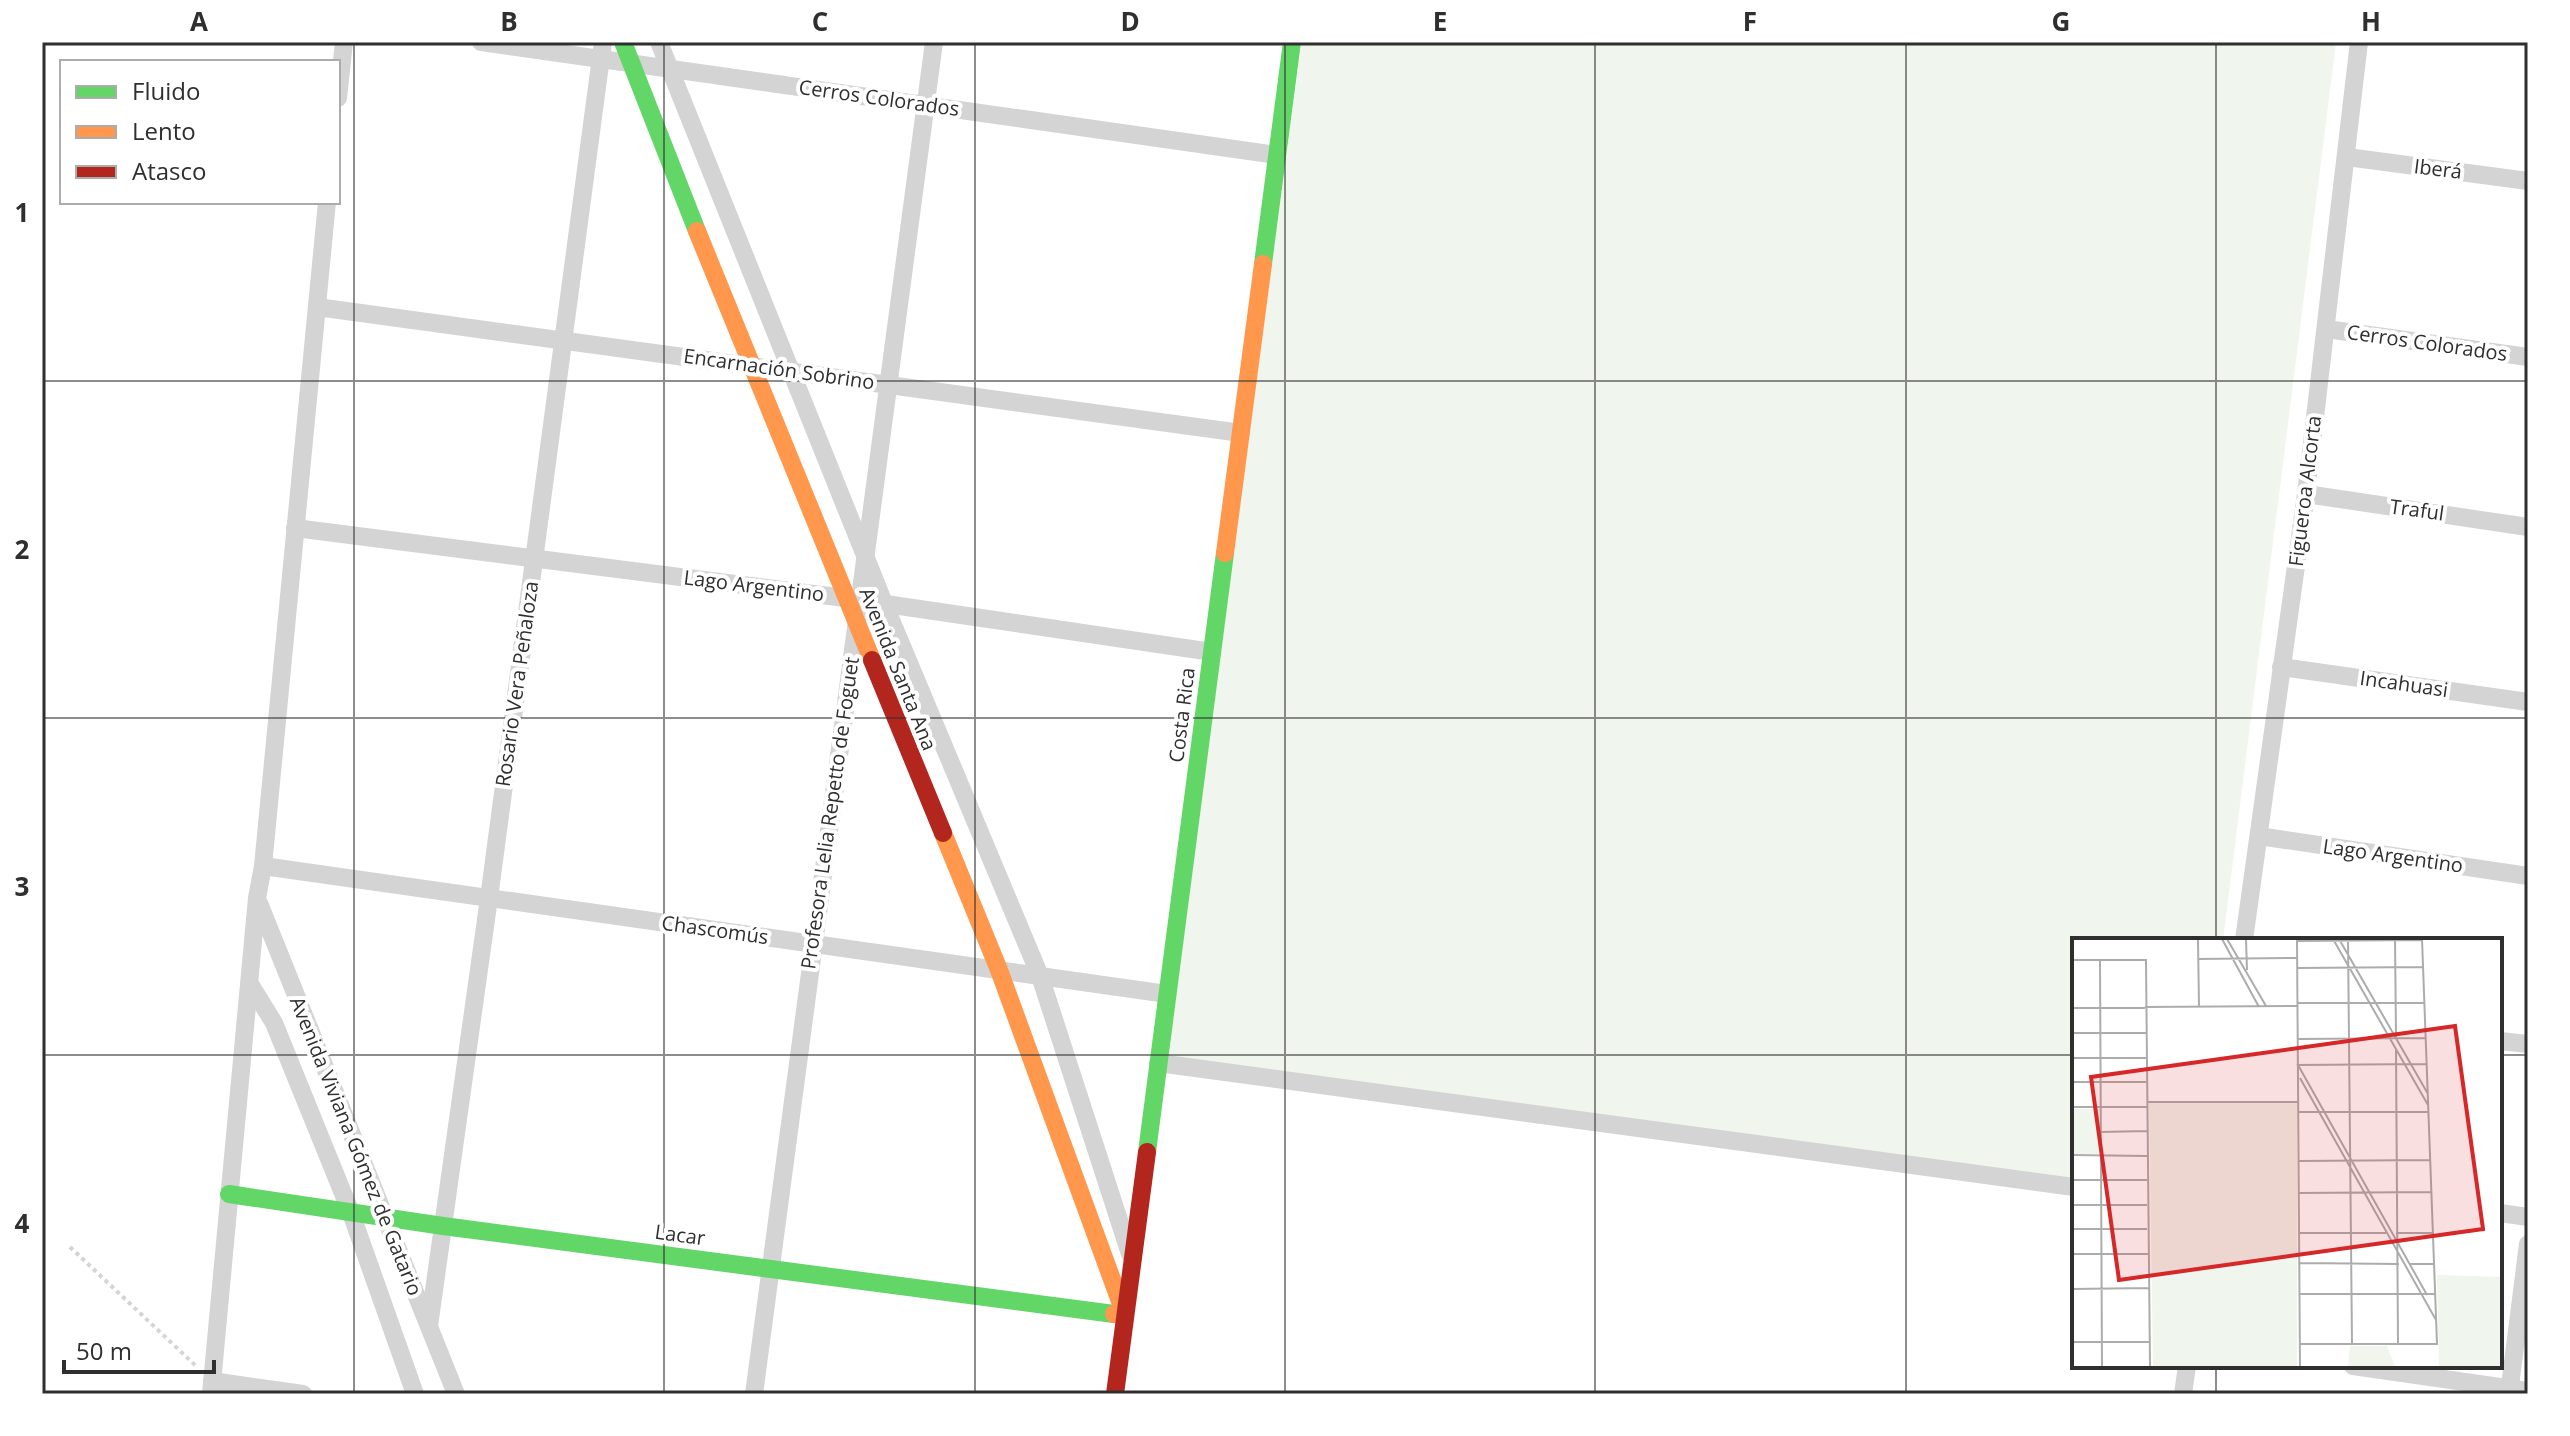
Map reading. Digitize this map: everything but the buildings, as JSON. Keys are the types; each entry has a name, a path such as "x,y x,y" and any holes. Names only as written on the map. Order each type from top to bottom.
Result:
{"street":[{"path":"340,79 344,42"},
{"name":"Cerros Colorados","path":"481,42 601,50 631,63 1277,155"},
{"name":"Avenida Santa Ana","path":"623,42 750,365 852,599 855,623 999,970 1125,1315"},
{"name":"Avenida Santa Ana","path":"659,42 864,554 1040,976 1132,1260"},
{"path":"852,599 864,554 934,42"},
{"name":"Costa Rica","path":"1115,1394 1292,42"},
{"name":"Figueroa Alcorta","path":"2244,938 2306,494 2359,42"},
{"name":"Rosario Vera Peñaloza","path":"429,1326 601,50"},
{"name":"Iberá","path":"2347,157 2528,181"},
{"path":"303,1394 212,1387 257,898 263,866 327,204"},
{"name":"Encarnación Sobrino","path":"317,307 1241,433"},
{"name":"Cerros Colorados","path":"2326,329 2528,357"},
{"name":"Traful","path":"2306,494 2528,527"},
{"name":"Lago Argentino","path":"295,528 884,603 1212,652"},
{"name":"Profesora Lelia Repetto de Foguet","path":"754,1394 855,623"},
{"name":"Incahuasi","path":"2281,667 2528,702"},
{"name":"Lago Argentino","path":"2259,836 2528,876"},
{"name":"Chascomús","path":"263,866 1167,994"},
{"name":"Avenida Viviana Gómez de Gatario","path":"257,898 456,1394"},
{"name":"Avenida Viviana Gómez de Gatario","path":"250,984 274,1023 351,1213 415,1394"},
{"path":"2502,1041 2528,1044"},
{"path":"1158,1063 2072,1187"},
{"name":"Lacar","path":"229,1194 443,1226 1125,1315"},
{"path":"2502,1213 2528,1217"},
{"path":"2366,1368 2515,1391 2528,1244"},
{"path":"2183,1394 2187,1368"}],"path":[{"path":"70,1247 212,1387"}],"shaded area":[{"path":"1302,42 2336,42 2223,938 2072,938 2072,1186 1165,1058"}],"traffic: fast":[{"path":"623,42 697,231"},
{"path":"1263,264 1292,42"},
{"path":"1147,1152 1225,553"},
{"path":"229,1194 443,1226 1114,1314"}],"traffic: slow":[{"path":"697,231 872,660"},
{"path":"1225,553 1263,264"},
{"path":"943,833 999,970 1125,1315 1114,1314"}],"traffic: jam":[{"path":"872,660 943,833"},
{"path":"1115,1394 1147,1152"}]}
